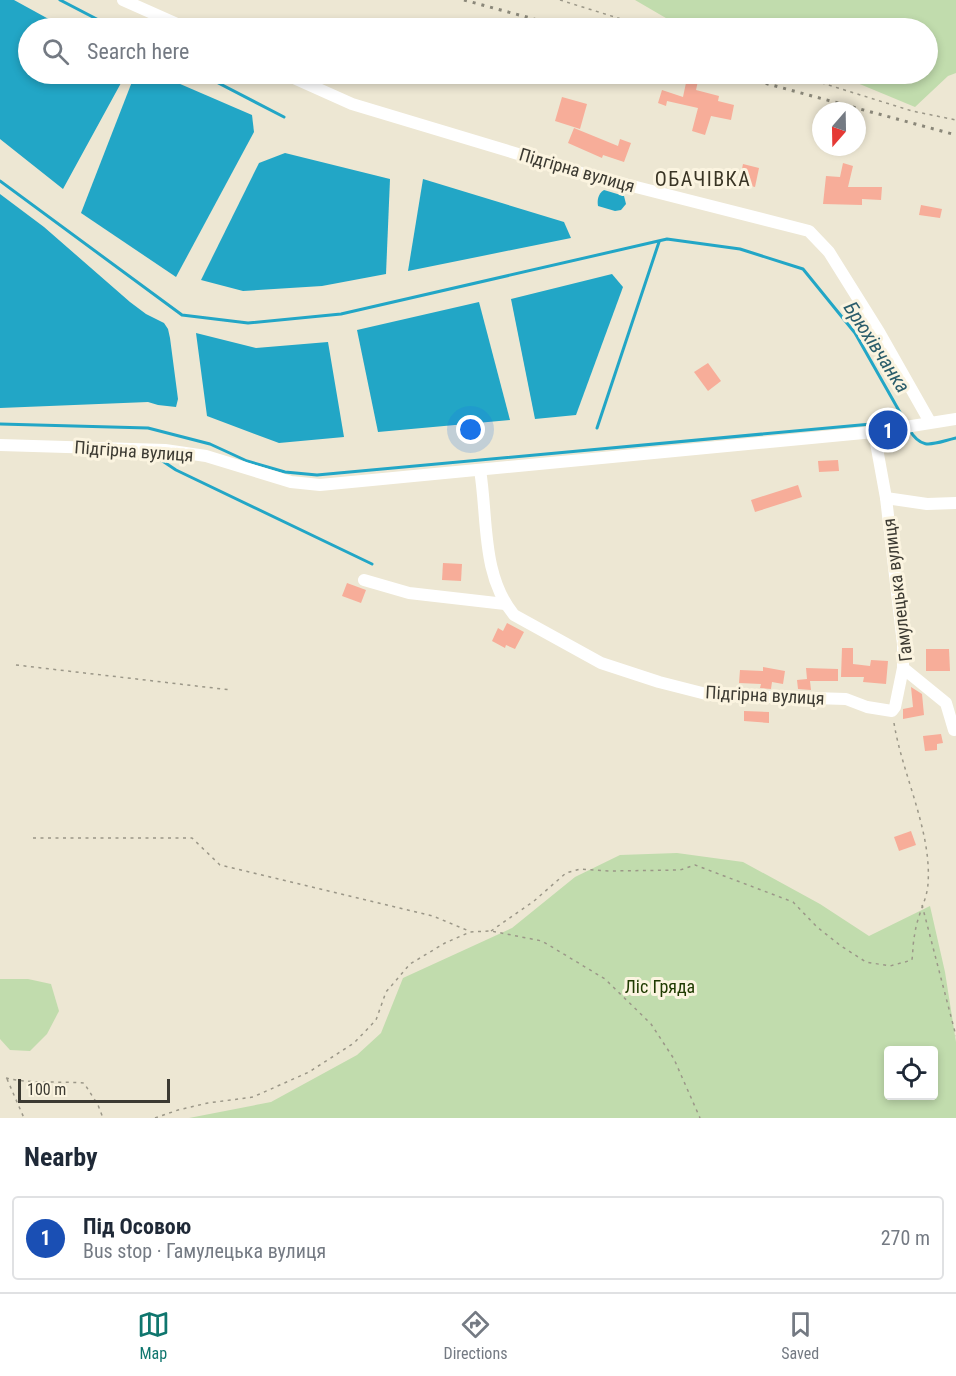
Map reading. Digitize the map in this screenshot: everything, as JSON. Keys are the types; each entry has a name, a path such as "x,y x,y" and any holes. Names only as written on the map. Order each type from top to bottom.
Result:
{"street":[{"path":"123,0 164,18"},
{"name":"Підгірна вулиця","path":"307,84 352,104 581,173 809,231 830,252 879,332 924,423"},
{"name":"Підгірна вулиця","path":"0,445 165,450 206,456 291,482 320,485 874,432 956,419"},
{"name":"Гамулецька вулиця","path":"874,432 886,498 903,644 903,668 951,704 954,730"},
{"path":"364,580 409,593 505,604 489,558 480,470"},
{"path":"886,498 927,504 956,503"},
{"name":"Підгірна вулиця","path":"505,604 514,615 601,663 659,682 710,695 846,699 867,707 892,711"},
{"path":"892,711 895,707 903,668"}],"path":[{"path":"560,0 618,18"},
{"path":"825,84 912,111 956,120"},
{"path":"16,665 231,690"},
{"path":"491,931 534,901 566,873 580,869 680,870 695,865 793,902 817,927 866,962 890,966 912,960 915,933 928,885 926,852 912,789 897,745 892,711"},
{"path":"33,838 192,838 220,865 433,916 470,932"},
{"path":"922,904 956,1036"},
{"path":"155,1118 208,1103 253,1097 309,1072 354,1042 376,1020 386,992 410,964 445,943 470,932 491,931 542,941 605,979 651,1024 674,1059 700,1118"},
{"path":"24,1118 6,1078 22,1082 84,1083 98,1105 103,1118"}],"green space":[{"path":"635,0 956,0 956,73 948,76 915,107 860,84 938,84 938,18 666,18"},
{"name":"Ліс Гряда","path":"677,853 743,862 820,904 869,936 930,906 945,972 956,1042 956,1118 189,1118 271,1102 357,1055 381,1033 403,978 512,928 575,877 620,855"},
{"path":"0,979 28,979 51,984 59,1011 47,1034 30,1051 10,1050 0,1039"}],"water":[{"path":"0,0 14,0 47,18 18,18 18,84 120,84 63,189 0,139"},
{"path":"131,84 180,84 252,115 254,132 176,277 81,213"},
{"path":"285,153 390,179 386,274 322,286 243,291 201,280 259,163"},
{"path":"423,179 564,222 571,238 408,271"},
{"path":"604,190 624,196 626,204 621,210 615,211 598,206 598,197"},
{"path":"0,194 44,227 130,302 146,314 164,323 170,338 178,399 176,407 148,402 0,408"},
{"path":"612,274 623,287 576,415 535,419 511,299"},
{"path":"479,302 510,420 378,432 357,330"},
{"path":"196,333 256,348 328,342 344,437 279,443 207,416"}],"building":[{"path":"686,84 697,84 696,90 719,96 718,101 734,105 731,120 711,116 705,135 692,131 698,108 667,101 666,106 658,103 662,90 683,97"},
{"path":"562,97 587,104 580,129 555,121"},
{"path":"574,128 618,146 620,139 631,143 624,162 603,155 602,158 568,143"},
{"path":"843,163 853,166 848,187 882,187 881,200 862,199 862,205 823,204 826,176 840,177"},
{"path":"743,164 759,168 755,187 739,183"},
{"path":"921,205 942,209 940,218 919,215"},
{"path":"708,363 721,381 708,391 694,372"},
{"path":"838,460 839,471 819,472 818,461"},
{"path":"798,485 802,497 755,512 751,500"},
{"path":"443,563 462,564 461,581 442,580"},
{"path":"347,583 366,590 361,603 342,596"},
{"path":"507,623 524,632 515,649 506,645 505,648 492,641 498,628 503,631"},
{"path":"842,648 853,648 853,664 870,666 871,660 888,661 886,684 863,682 864,677 841,677"},
{"path":"926,649 949,649 950,671 926,671"},
{"path":"763,667 785,671 783,684 772,682 771,689 760,688 761,684 739,683 740,670 763,671"},
{"path":"806,668 838,669 838,681 810,681 811,690 798,689 797,680 807,679"},
{"path":"911,687 922,694 924,715 903,719 903,709 913,707"},
{"path":"744,711 769,712 769,723 744,721"},
{"path":"941,734 943,743 937,744 937,750 925,751 923,736"},
{"path":"911,831 916,845 899,851 894,837"}],"waterway":[{"path":"60,0 95,18"},
{"path":"220,84 284,117"},
{"path":"0,181 182,315 248,323 341,314 667,239 740,249 803,269 855,333 906,423"},
{"path":"597,428 659,242"},
{"path":"0,424 148,428 210,444 247,461 285,472 317,475 904,421"},
{"name":"Брюхівчанка","path":"909,429 919,441 929,444 956,438"},
{"path":"161,460 176,470 372,564"}],"railway":[{"path":"464,0 530,18"},
{"path":"768,84 956,135"}],"place":[{"name":"Під Осовою","path":"888,430"}],"district":[{"name":"ОБАЧІВКА","path":"703,179"}]}
